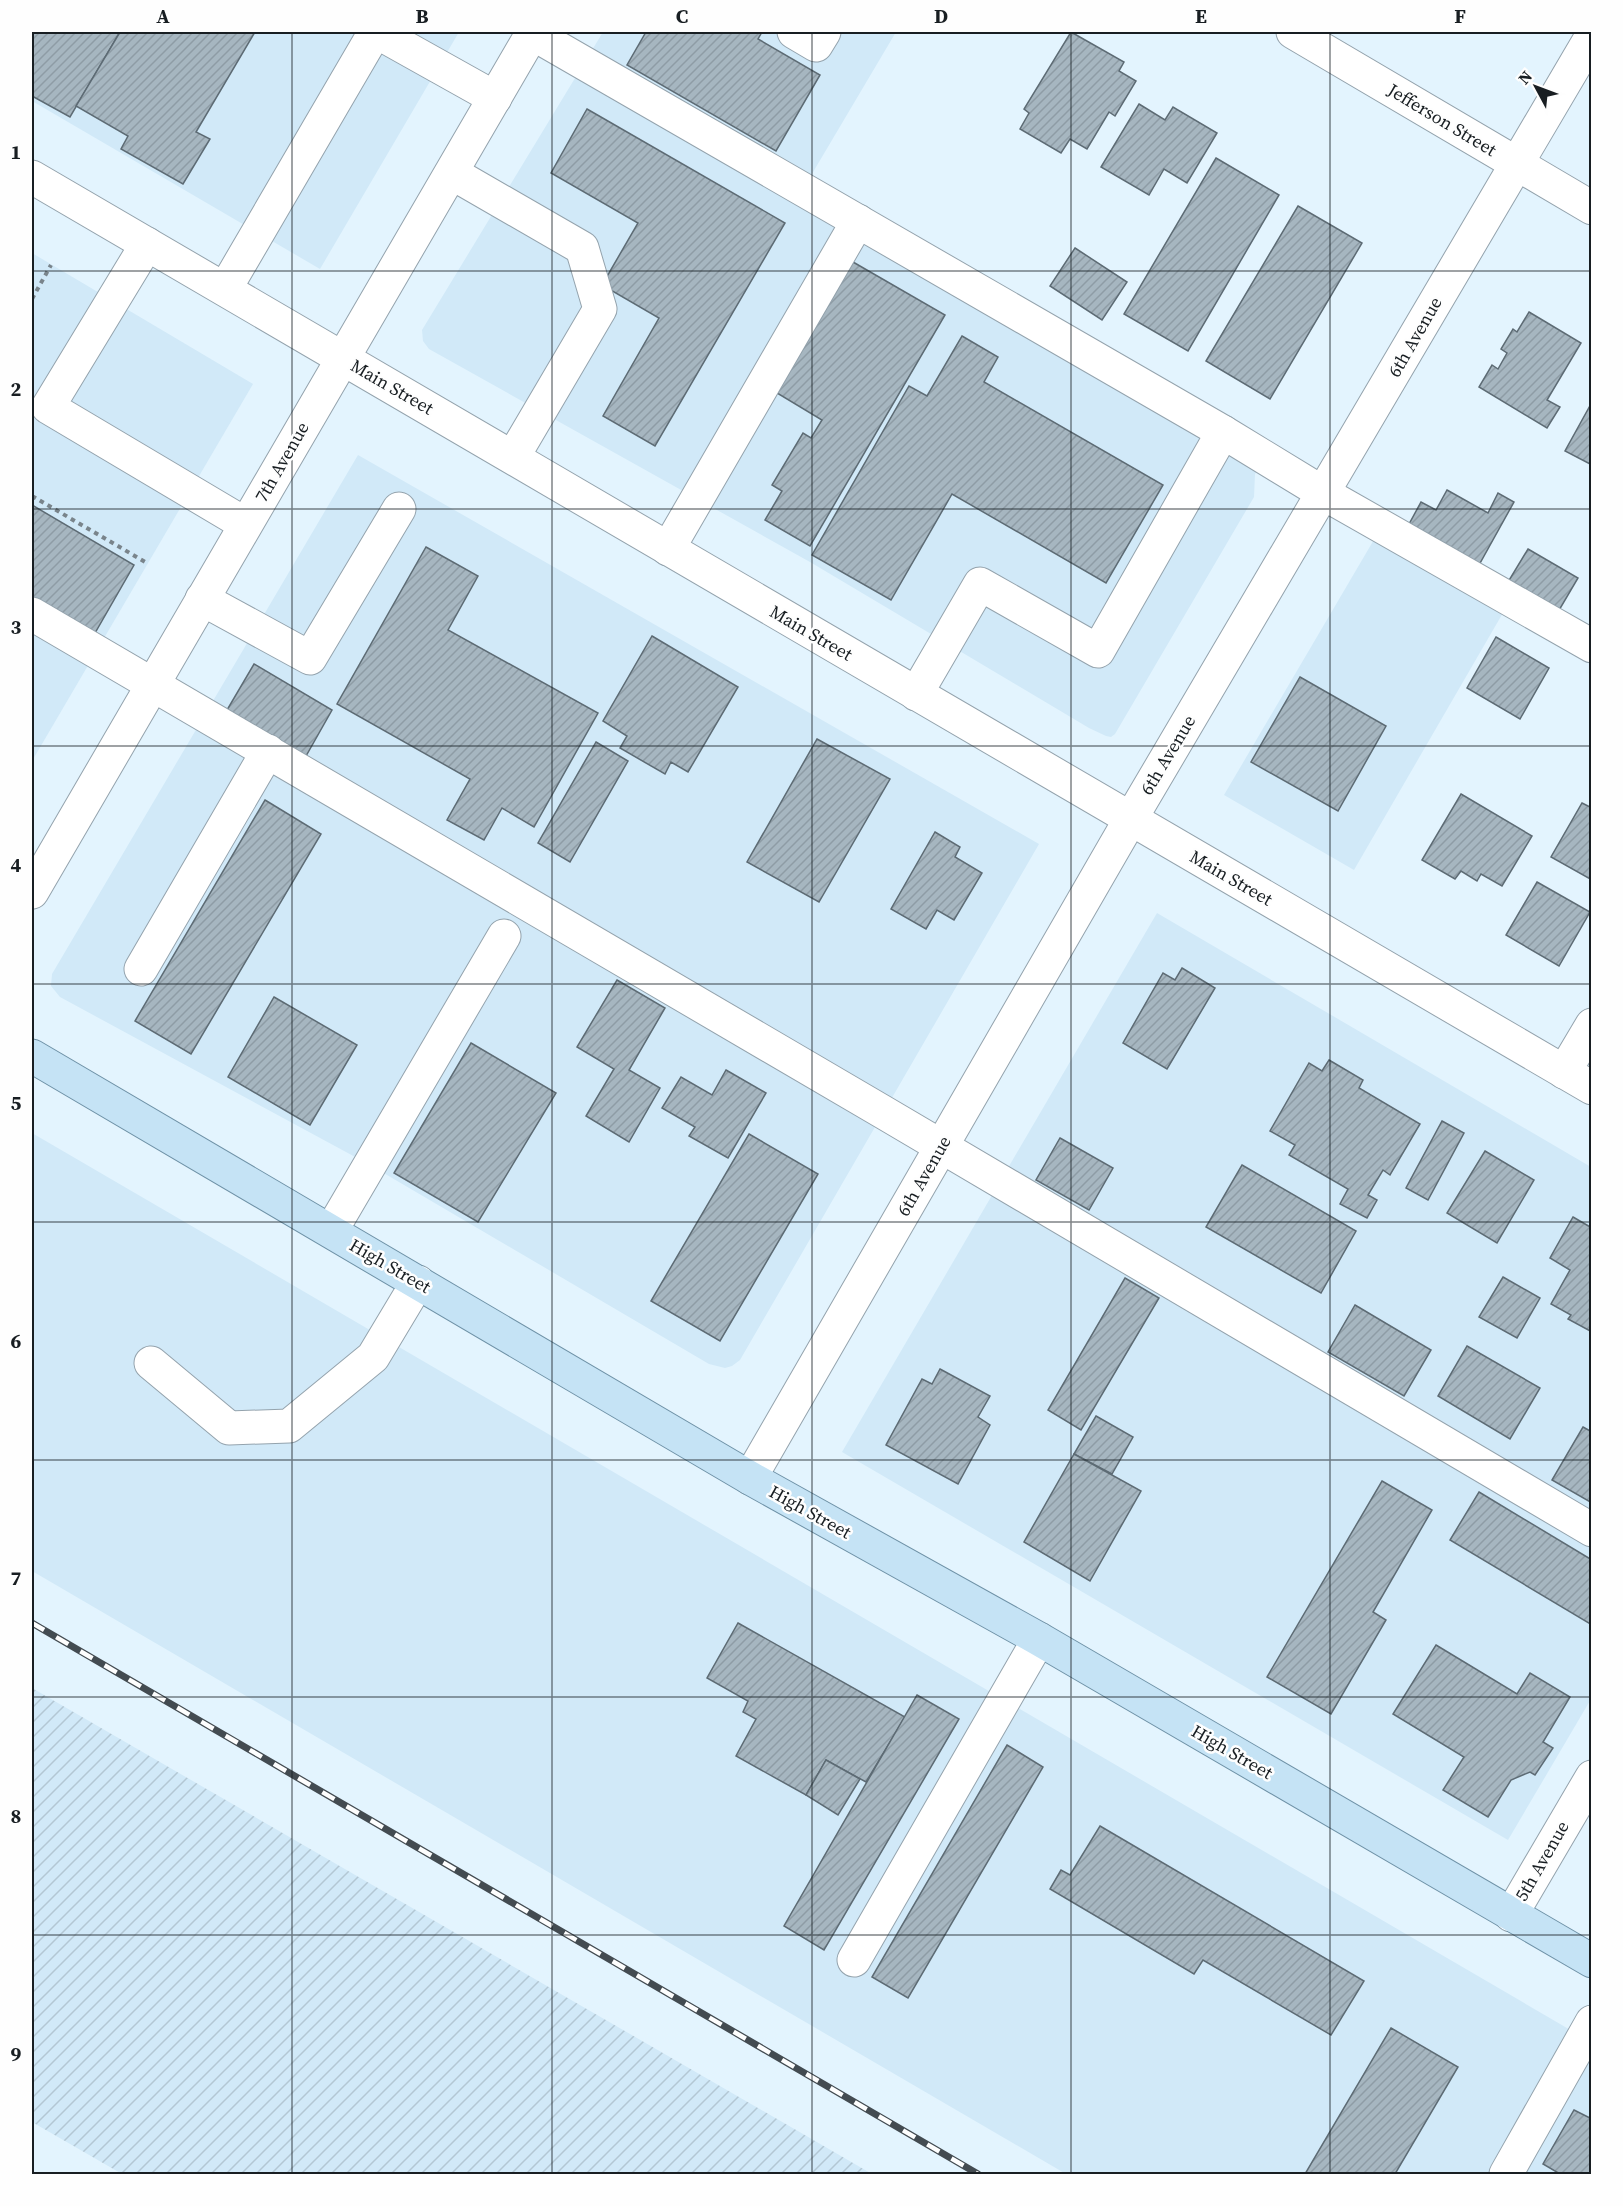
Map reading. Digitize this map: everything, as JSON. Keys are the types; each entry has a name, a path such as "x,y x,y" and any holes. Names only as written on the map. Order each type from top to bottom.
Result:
{"main road":[{"name":"High Street","path":"32,1056 750,1478 1039,1639 1592,1961"}],"street":[{"path":"225,289 376,32 495,98"},
{"path":"532,32 1223,432 1323,493 1592,646"},
{"name":"7th Avenue","path":"32,892 532,32"},
{"path":"794,32 816,45 824,32"},
{"name":"Jefferson Street","path":"1293,32 1592,207"},
{"name":"6th Avenue","path":"750,1478 1130,820 1592,36"},
{"path":"452,172 582,248 600,309 513,457"},
{"name":"Main Street","path":"32,177 1592,1088"},
{"path":"668,549 858,221"},
{"path":"147,244 48,407 245,524"},
{"path":"916,694 980,584 1098,651 1223,432"},
{"path":"202,598 310,658 399,509"},
{"path":"32,614 1592,1530"},
{"path":"141,969 268,751"},
{"path":"331,1231 504,936"},
{"path":"1564,1072 1592,1025"},
{"path":"151,1363 228,1428 289,1426 373,1357 418,1282"},
{"path":"854,1960 1039,1639"},
{"name":"5th Avenue","path":"1511,1915 1592,1777"},
{"path":"1506,2175 1592,2022"}],"path":[{"path":"32,299 51,265"},
{"path":"32,496 147,563"}],"shaded area":[{"path":"32,32 459,32 320,269 32,101"},
{"path":"603,32 896,32 803,189 1265,456 1255,474 1254,497 1115,734 1111,737 1089,728 810,562 429,349 423,341 422,330"},
{"path":"32,253 253,384 32,761"},
{"path":"358,455 1039,844 740,1360 732,1366 725,1368 709,1364 370,1165 60,997 51,986 52,974"},
{"path":"1382,526 1511,599 1354,870 1224,795"},
{"path":"1157,913 1591,1167 1591,1699 1508,1840 842,1452"},
{"path":"32,1133 1591,2042 1591,2174 1066,2174 32,1571"},
{"path":"32,1688 872,2174 122,2174 32,2122"}],"building":[{"path":"32,32 120,32 70,117 32,96"},
{"path":"120,32 255,32 196,132 210,139 183,184 121,149 128,136 76,106"},
{"path":"646,32 762,32 758,39 820,75 776,151 627,65"},
{"path":"1071,32 1124,62 1119,71 1136,81 1115,116 1109,112 1087,149 1070,139 1061,153 1020,129 1029,113 1024,109"},
{"path":"1139,104 1165,120 1173,107 1217,133 1187,183 1164,169 1149,195 1101,167"},
{"path":"587,109 785,223 655,446 603,416 659,318 602,285 638,223 551,173"},
{"path":"1216,158 1279,195 1188,351 1124,314"},
{"path":"1298,206 1362,243 1270,399 1206,361"},
{"path":"1075,248 1127,282 1102,320 1050,286"},
{"path":"853,262 945,315 810,546 765,520 782,491 772,485 803,433 811,438 822,420 777,393"},
{"path":"1529,312 1581,343 1547,400 1560,407 1547,428 1479,387 1492,365 1498,369 1507,353 1501,349 1513,329 1517,332"},
{"path":"962,336 998,357 984,382 1163,485 1106,583 952,494 891,600 812,555 909,386 927,396"},
{"path":"1592,402 1592,465 1565,451"},
{"path":"1447,490 1488,513 1498,493 1514,502 1479,565 1408,526 1421,502 1436,510"},
{"path":"32,505 134,565 91,640 32,605"},
{"path":"426,547 478,576 448,630 598,713 534,827 502,808 484,840 447,820 470,779 337,704"},
{"path":"1528,549 1578,578 1558,612 1508,582"},
{"path":"652,636 738,687 688,772 671,762 665,774 620,748 627,736 603,721"},
{"path":"1496,637 1549,668 1520,719 1467,688"},
{"path":"254,664 332,710 306,756 227,710"},
{"path":"1300,677 1386,726 1338,811 1251,762"},
{"path":"817,739 890,779 819,902 747,862"},
{"path":"596,742 628,761 570,862 538,843"},
{"path":"1461,794 1532,836 1502,886 1481,874 1477,881 1461,871 1455,879 1422,860"},
{"path":"265,800 321,834 191,1054 135,1021"},
{"path":"1582,803 1592,808 1592,880 1551,857"},
{"path":"935,832 960,847 955,857 982,873 954,920 937,910 926,929 891,909"},
{"path":"1537,882 1590,912 1559,966 1506,935"},
{"path":"1182,968 1215,988 1167,1069 1123,1043 1163,973 1175,980"},
{"path":"617,980 665,1008 629,1070 660,1088 629,1142 586,1116 614,1069 577,1047"},
{"path":"274,997 357,1045 310,1125 228,1077"},
{"path":"471,1043 556,1093 478,1222 394,1173"},
{"path":"1329,1060 1363,1080 1359,1088 1420,1124 1390,1175 1383,1170 1368,1195 1377,1200 1367,1218 1340,1204 1348,1189 1289,1155 1295,1145 1270,1131 1309,1063 1322,1071"},
{"path":"726,1070 766,1093 728,1158 689,1136 695,1127 662,1108 681,1077 712,1095"},
{"path":"1442,1121 1464,1133 1428,1200 1406,1188"},
{"path":"749,1134 818,1174 720,1341 651,1301"},
{"path":"1060,1138 1113,1168 1089,1210 1036,1180"},
{"path":"1485,1151 1534,1180 1497,1243 1447,1213"},
{"path":"1242,1165 1356,1231 1321,1293 1206,1227"},
{"path":"1573,1217 1592,1228 1592,1332 1568,1319 1571,1315 1551,1304 1570,1270 1550,1258"},
{"path":"1503,1277 1540,1298 1517,1338 1479,1317"},
{"path":"1125,1278 1159,1298 1081,1430 1048,1410"},
{"path":"1355,1305 1431,1350 1404,1396 1328,1352"},
{"path":"1467,1346 1540,1388 1510,1439 1438,1396"},
{"path":"940,1369 990,1396 978,1417 990,1425 958,1484 886,1445 922,1379 932,1384"},
{"path":"1096,1416 1133,1437 1112,1474 1074,1454"},
{"path":"1583,1427 1592,1432 1592,1503 1552,1480"},
{"path":"1074,1454 1141,1491 1090,1581 1024,1542"},
{"path":"1382,1481 1432,1510 1373,1612 1386,1620 1331,1714 1267,1677"},
{"path":"1479,1492 1592,1560 1592,1625 1450,1540"},
{"path":"738,1623 905,1717 866,1782 826,1760 806,1795 736,1756 756,1719 743,1712 748,1701 707,1678"},
{"path":"1436,1645 1517,1694 1530,1673 1570,1697 1543,1742 1553,1748 1535,1775 1530,1772 1511,1780 1488,1817 1443,1790 1464,1757 1393,1714"},
{"path":"917,1695 959,1719 824,1950 784,1926"},
{"path":"1007,1745 1043,1767 908,1998 872,1977"},
{"path":"826,1760 860,1779 838,1815 806,1795"},
{"path":"1100,1826 1364,1981 1331,2035 1203,1960 1194,1974 1050,1889 1061,1870 1070,1875"},
{"path":"1391,2028 1458,2067 1395,2174 1305,2174"},
{"path":"1574,2110 1592,2119 1592,2174 1560,2174 1543,2164"}],"railway":[{"path":"32,1623 978,2174"}]}
